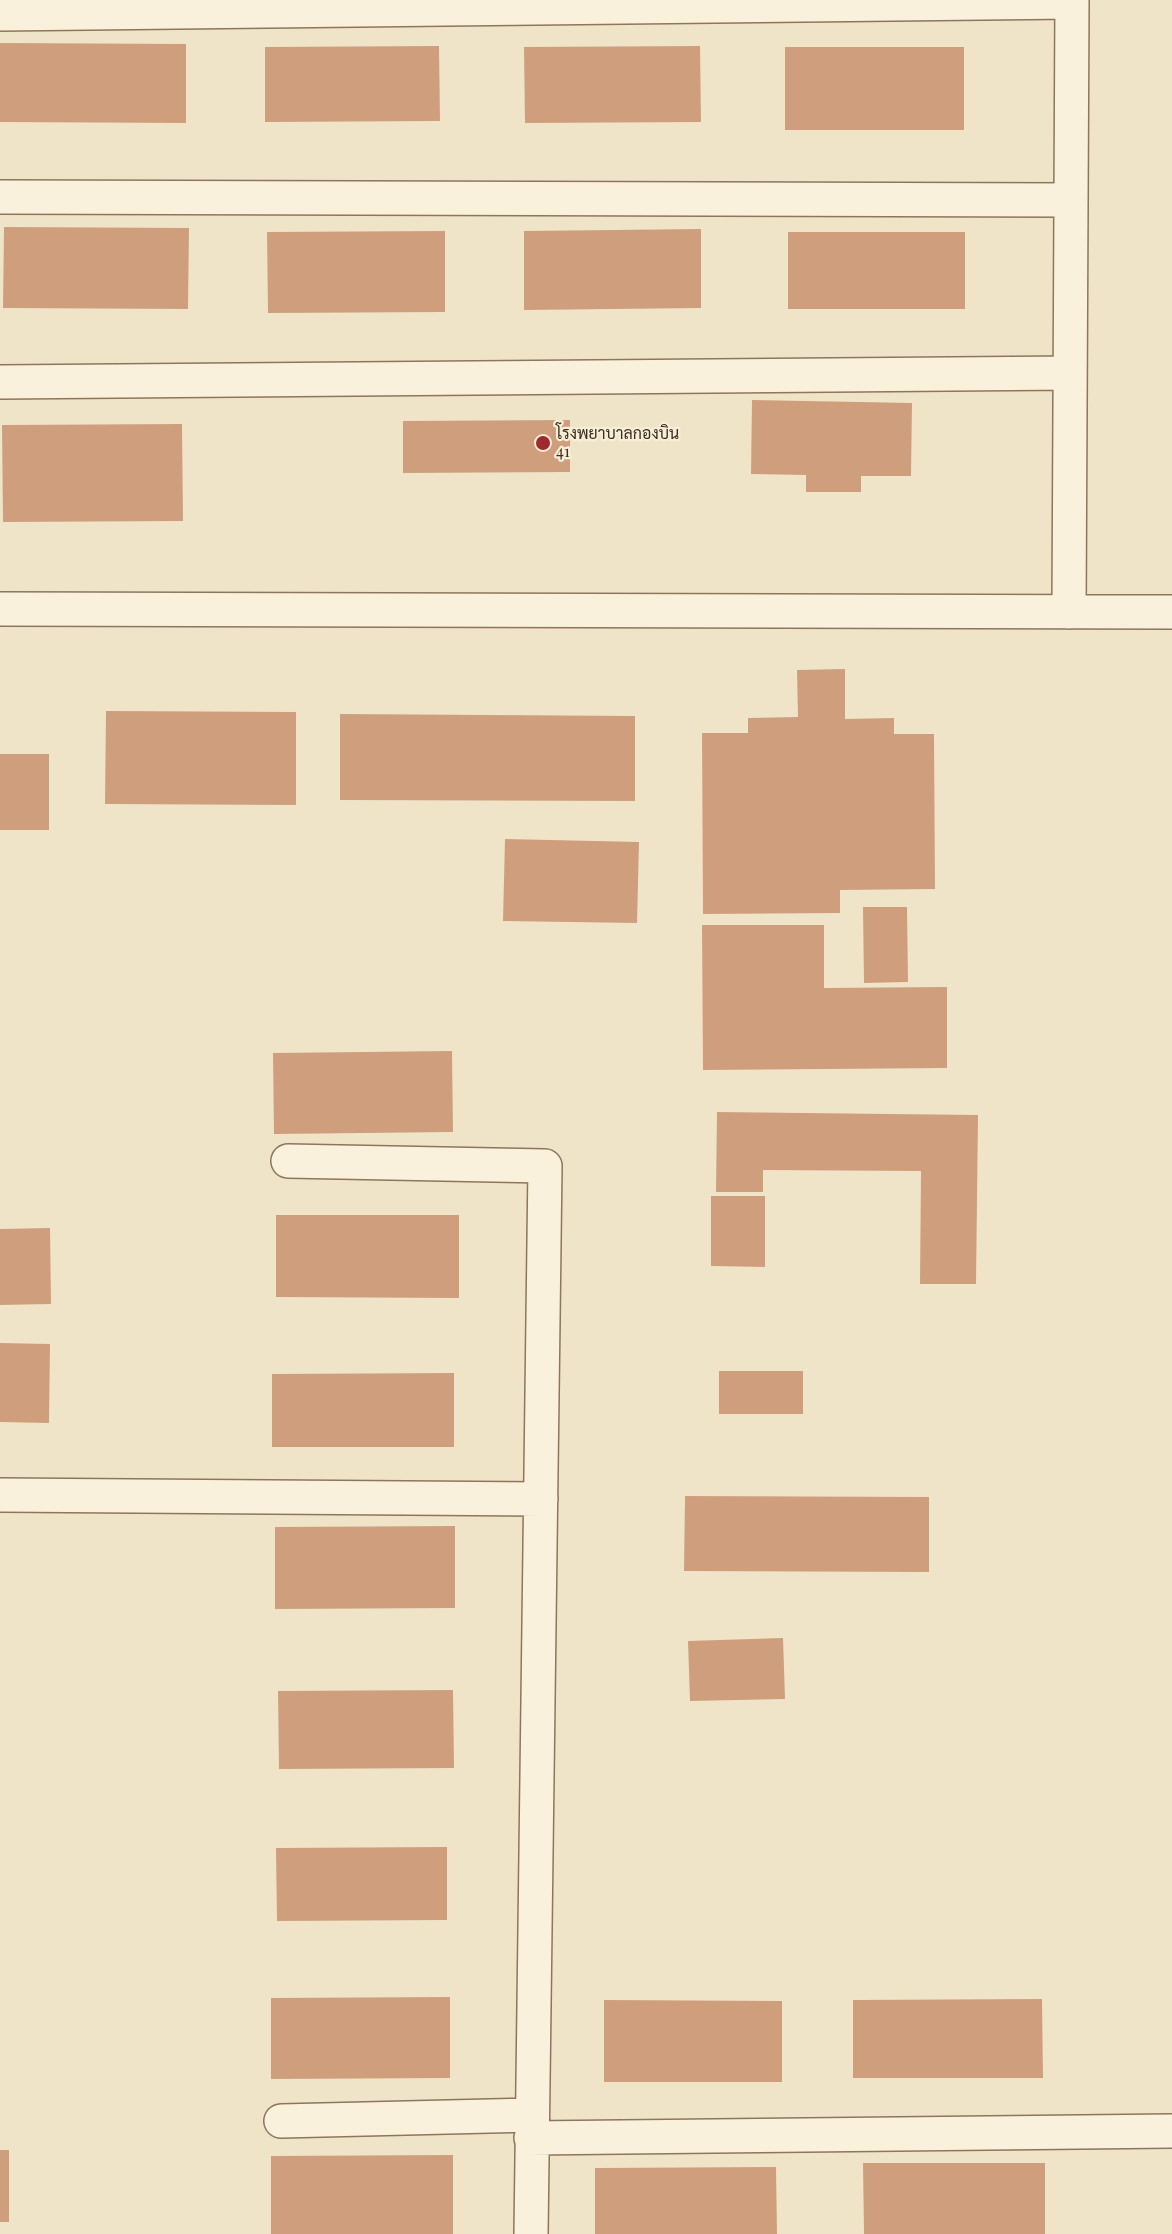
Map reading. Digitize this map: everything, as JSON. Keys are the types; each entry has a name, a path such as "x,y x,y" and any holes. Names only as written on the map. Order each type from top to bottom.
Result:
{"lane":[{"path":"0,14 1072,1 1069,612"},
{"path":"0,197 1071,200"},
{"path":"0,382 1070,373"},
{"path":"0,609 1172,612"},
{"path":"288,1161 545,1166 531,2234"},
{"path":"0,1495 541,1499"},
{"path":"281,2121 532,2127 1172,2132"}],"building":[{"path":"0,43 186,44 186,123 0,122"},
{"path":"439,46 440,121 265,122 265,47"},
{"path":"700,46 701,122 525,123 524,47"},
{"path":"785,47 964,47 964,130 785,130"},
{"path":"4,227 189,228 188,309 3,308"},
{"path":"701,229 701,308 524,310 524,231"},
{"path":"445,231 445,312 268,313 267,232"},
{"path":"788,232 965,232 965,309 788,309"},
{"path":"752,400 912,403 911,476 861,476 861,492 806,492 806,475 751,474"},
{"path":"570,420 570,472 403,473 403,421"},
{"path":"182,424 183,521 3,522 2,425"},
{"path":"845,669 845,719 894,718 894,734 934,734 935,889 840,890 840,913 703,914 702,733 748,733 748,718 798,717 797,670"},
{"path":"106,711 296,712 296,805 105,804"},
{"path":"340,714 635,716 635,801 340,800"},
{"path":"0,754 49,754 49,830 0,830"},
{"path":"505,839 639,842 637,923 503,921"},
{"path":"863,907 907,907 908,982 864,983"},
{"path":"702,925 824,925 824,988 947,987 947,1068 703,1070"},
{"path":"452,1051 453,1132 274,1134 273,1053"},
{"path":"717,1112 978,1115 976,1284 920,1284 921,1171 763,1170 763,1192 716,1192"},
{"path":"711,1196 765,1196 765,1267 711,1266"},
{"path":"276,1215 459,1215 459,1298 276,1297"},
{"path":"50,1228 51,1304 0,1305 0,1229"},
{"path":"0,1343 50,1344 49,1423 0,1422"},
{"path":"719,1371 803,1371 803,1414 719,1414"},
{"path":"454,1373 454,1447 272,1447 272,1374"},
{"path":"685,1496 929,1497 929,1572 684,1571"},
{"path":"455,1526 455,1608 275,1609 275,1527"},
{"path":"783,1638 785,1699 690,1701 688,1641"},
{"path":"453,1690 454,1768 279,1769 278,1691"},
{"path":"447,1847 447,1920 277,1921 276,1848"},
{"path":"450,1997 450,2078 271,2079 271,1998"},
{"path":"1042,1999 1043,2078 853,2078 853,2000"},
{"path":"604,2000 782,2001 782,2082 604,2082"},
{"path":"0,2150 9,2150 9,2222 0,2222"},
{"path":"453,2155 453,2234 271,2234 271,2156"},
{"path":"863,2163 1045,2163 1045,2234 864,2234"},
{"path":"776,2167 777,2234 595,2234 595,2168"}],"place":[{"name":"โรงพยาบาลกองบิน 41","path":"543,443"}]}
